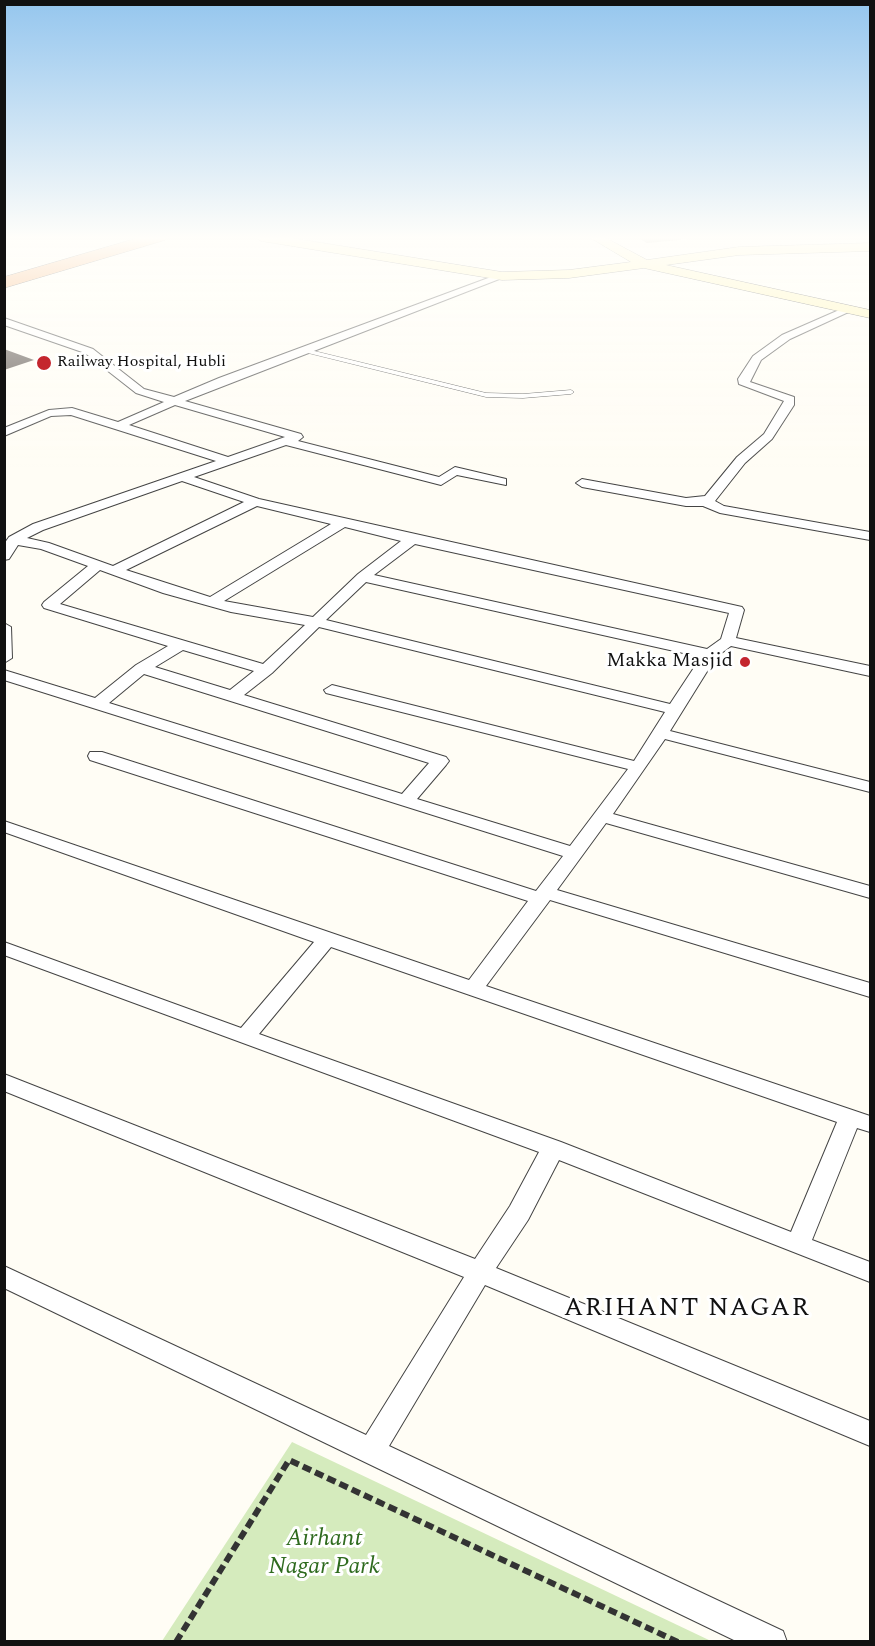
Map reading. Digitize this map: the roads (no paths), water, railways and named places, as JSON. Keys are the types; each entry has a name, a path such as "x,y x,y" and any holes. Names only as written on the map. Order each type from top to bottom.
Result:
{"street":[{"path":"118,426 302,350 400,314"},
{"path":"582,483 686,502 710,499 741,460 768,436 790,399 746,384 744,378 757,358 786,337 839,314"},
{"path":"4,321 89,351 140,392 297,437 38,527 14,540 4,556"},
{"path":"4,433 33,418 60,411 82,414 229,461"},
{"path":"285,441 441,481 455,471 502,482"},
{"path":"181,477 255,502 737,610 728,641 710,654 639,767 572,853 544,896 473,989"},
{"path":"704,501 720,509 870,536"},
{"path":"114,571 255,502"},
{"path":"212,602 344,522"},
{"path":"232,696 267,670 363,577 412,539"},
{"path":"14,540 44,546 212,602 315,622 675,710"},
{"path":"99,564 49,605 267,670"},
{"path":"363,577 710,654"},
{"path":"4,658 5,629"},
{"path":"728,641 870,671"},
{"path":"97,705 142,668 180,645"},
{"path":"142,668 440,761 406,801"},
{"path":"4,675 572,853"},
{"path":"332,690 639,767"},
{"path":"660,733 870,787"},
{"path":"96,756 544,896 870,990"},
{"path":"602,816 870,892"},
{"path":"4,826 860,1121 798,1244"},
{"path":"245,1037 327,939"},
{"path":"4,948 553,1148 870,1272"},
{"path":"4,1082 480,1272 870,1434"},
{"path":"371,1451 480,1272 519,1214 553,1148"},
{"path":"4,1276 772,1641"}],"lane":[{"path":"302,350 486,395 523,396 571,392"}],"place":[{"name":"Railway Hospital, Hubli","path":"44,363"},
{"name":"Makka Masjid","path":"745,662"}],"district":[{"name":"ARIHANT NAGAR","path":"687,1310"}],"park label":[{"name":"Airhant Nagar Park","path":"324,1554"}]}
